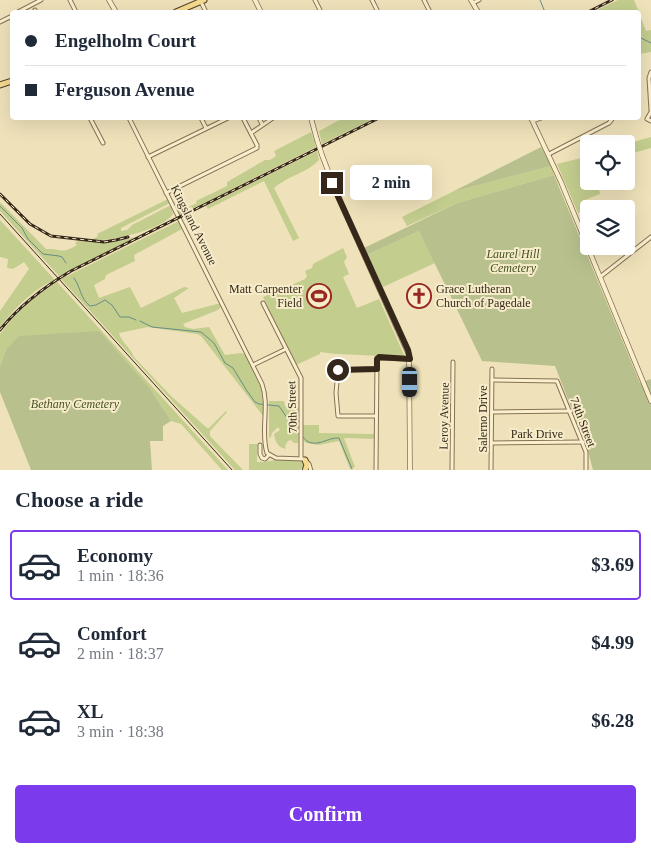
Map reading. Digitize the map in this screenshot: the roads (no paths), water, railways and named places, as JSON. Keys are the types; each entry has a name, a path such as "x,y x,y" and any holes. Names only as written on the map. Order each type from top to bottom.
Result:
{"main road":[{"path":"181,10 202,1"},
{"path":"303,459 307,465 305,470"}],"street":[{"path":"22,10 41,0"},
{"path":"472,2 479,0"},
{"path":"651,72 648,78 651,111 647,119 651,121"},
{"path":"91,120 103,143"},
{"name":"Kingsland Avenue","path":"130,120 264,389 266,446 270,455"},
{"path":"202,120 206,128"},
{"path":"148,157 224,120"},
{"path":"166,193 258,147 243,120"},
{"path":"260,120 262,124"},
{"path":"251,133 269,120"},
{"path":"312,120 322,155 338,197 410,359 410,470"},
{"path":"532,120 549,154 651,401"},
{"path":"549,154 611,120"},
{"path":"600,277 651,238"},
{"name":"70th Street","path":"263,303 301,380 303,459"},
{"path":"253,365 286,349"},
{"path":"376,470 377,358 410,359"},
{"name":"Leroy Avenue","path":"452,470 453,362"},
{"name":"Salerno Drive","path":"492,368 492,470"},
{"path":"376,416 338,416 336,411 336,393 338,370 377,369"},
{"name":"74th Street","path":"492,380 557,381 583,442 586,452 586,470"},
{"path":"492,412 571,412"},
{"name":"Park Drive","path":"492,443 583,442"},
{"path":"260,445 260,454 264,459 270,455 276,458 303,459 309,464 311,470"}],"waterway":[{"path":"540,0 544,10"},
{"path":"641,38 651,43"},
{"path":"0,206 22,228 28,239 43,254 62,257 66,263"},
{"path":"74,278 84,300 90,306 105,300 112,305 120,317 129,317 136,320"},
{"path":"140,321 152,327 201,332 214,343 225,363 233,368 255,402 279,406 300,435"},
{"path":"303,437 311,443 339,438 352,469"}],"tram line":[{"path":"0,214 232,470"}],"railway":[{"path":"592,10 612,0"},
{"path":"0,330 33,297 71,271 375,120"},
{"path":"0,194 30,224 51,236 104,242 128,237"}],"place":[{"name":"Matt Carpenter Field","path":"319,296"},
{"name":"Grace Lutheran Church of Pagedale","path":"419,296"}],"park label":[{"name":"Laurel Hill Cemetery","path":"513,261"},
{"name":"Bethany Cemetery","path":"75,404"}]}
